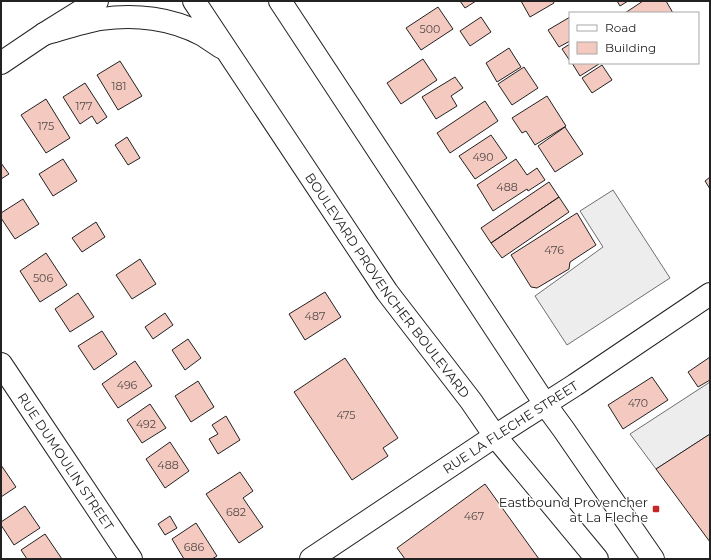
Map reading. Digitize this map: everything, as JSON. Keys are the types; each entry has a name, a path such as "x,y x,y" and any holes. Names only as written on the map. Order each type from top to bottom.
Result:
{"main road":[{"path":"1,63 97,1"},
{"name":"BOULEVARD PROVENCHER BOULEVARD","path":"194,1 387,292 471,402 495,436 597,559"},
{"path":"286,6 545,404 653,559"},
{"path":"44,34 101,19 143,17 158,19 189,29 202,35 228,52"},
{"name":"RUE LA FLECHE STREET","path":"311,559 710,294"},
{"name":"RUE DUMOULIN STREET","path":"1,364 131,559"}],"shaded area":[{"path":"613,190 670,278 567,345 535,296 603,247 580,211"},
{"path":"710,382 710,434 656,469 630,434"}],"building":[{"path":"460,1 476,1 465,8"},
{"path":"521,1 553,1 554,3 530,17"},
{"path":"617,1 628,1 620,6"},
{"path":"643,1 666,1 672,12 626,12"},
{"path":"438,7 453,29 421,50 406,28"},
{"path":"481,17 491,32 470,46 460,31"},
{"path":"569,18 569,42 559,47 548,30"},
{"path":"569,45 569,60 562,49"},
{"path":"509,48 521,67 497,82 486,63"},
{"path":"423,59 437,80 401,104 387,83"},
{"path":"120,61 142,96 118,110 97,75"},
{"path":"573,64 599,64 580,76"},
{"path":"602,65 612,80 592,93 582,78"},
{"path":"524,67 538,88 512,105 498,84"},
{"path":"455,77 463,88 451,96 457,106 436,119 422,97"},
{"path":"85,83 107,117 97,124 92,116 80,124 63,97"},
{"path":"547,96 566,126 535,145 526,131 522,133 512,118"},
{"path":"46,99 70,138 46,153 21,115"},
{"path":"485,101 498,121 450,153 437,133"},
{"path":"565,127 583,154 555,172 538,146"},
{"path":"491,135 507,158 475,179 459,156"},
{"path":"127,137 140,158 128,165 115,145"},
{"path":"63,159 77,181 53,196 39,174"},
{"path":"516,159 527,175 537,168 545,180 528,191 527,189 493,211 477,185"},
{"path":"1,163 9,174 1,179"},
{"path":"710,177 710,189 705,181"},
{"path":"549,182 559,197 491,243 481,228"},
{"path":"559,197 569,212 502,258 491,243"},
{"path":"23,199 39,224 15,239 1,218 1,213"},
{"path":"577,213 596,245 570,262 569,269 537,288 531,287 511,255"},
{"path":"96,222 105,237 82,252 72,238"},
{"path":"46,253 67,285 40,302 20,271"},
{"path":"140,259 156,284 132,299 116,275"},
{"path":"325,292 341,317 305,340 289,314"},
{"path":"78,293 94,317 70,332 55,309"},
{"path":"165,313 173,325 153,339 145,327"},
{"path":"102,331 117,354 94,370 78,346"},
{"path":"188,339 201,358 185,370 172,350"},
{"path":"710,357 710,380 698,387 688,372"},
{"path":"345,358 398,438 383,448 388,456 352,480 294,392"},
{"path":"135,361 152,386 118,408 102,384"},
{"path":"652,377 668,400 623,429 608,405"},
{"path":"198,381 214,407 191,422 175,396"},
{"path":"150,404 166,428 142,443 127,420"},
{"path":"226,416 240,440 218,454 209,439 218,434 212,425"},
{"path":"710,434 710,542 656,469"},
{"path":"170,442 189,471 165,488 146,459"},
{"path":"1,465 16,487 1,497"},
{"path":"240,472 253,491 243,498 263,527 239,543 206,494"},
{"path":"485,484 539,559 405,559 397,548"},
{"path":"25,506 40,528 14,545 1,525 1,522"},
{"path":"170,516 177,528 165,535 158,524"},
{"path":"196,523 217,556 212,559 184,559 172,539"},
{"path":"45,534 62,559 27,559 21,550"}],"place":[{"name":"Eastbound Provencher at La Fleche","path":"656,509"}]}
